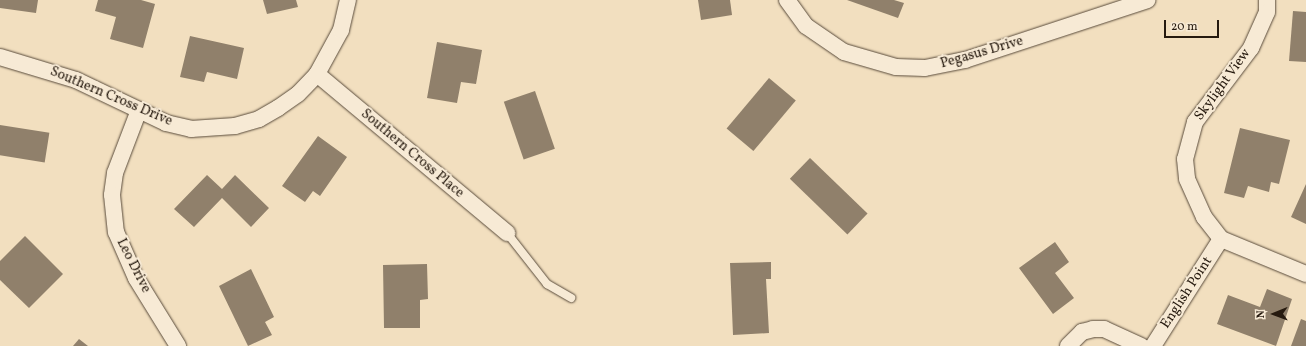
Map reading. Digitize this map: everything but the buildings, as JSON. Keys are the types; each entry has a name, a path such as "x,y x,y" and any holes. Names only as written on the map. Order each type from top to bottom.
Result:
{"street":[{"name":"Southern Cross Drive","path":"0,57 76,80 166,123 191,129 234,126 259,119 278,108 298,94 317,74 341,30 348,0"},
{"name":"Pegasus Drive","path":"787,0 806,26 844,52 896,67 925,68 965,60 1147,0"},
{"name":"Skylight View","path":"1267,0 1267,12 1251,48 1205,107 1188,140 1187,179 1204,217 1221,239 1306,274"},
{"name":"Southern Cross Place","path":"317,74 507,233"},
{"name":"Leo Drive","path":"139,110 115,173 112,195 115,226 123,253 178,346"},
{"name":"English Point","path":"1153,346 1221,239"},
{"path":"1068,346 1082,332 1093,329 1104,330 1141,346"}],"lane":[{"path":"507,233 547,284 571,298"}]}
